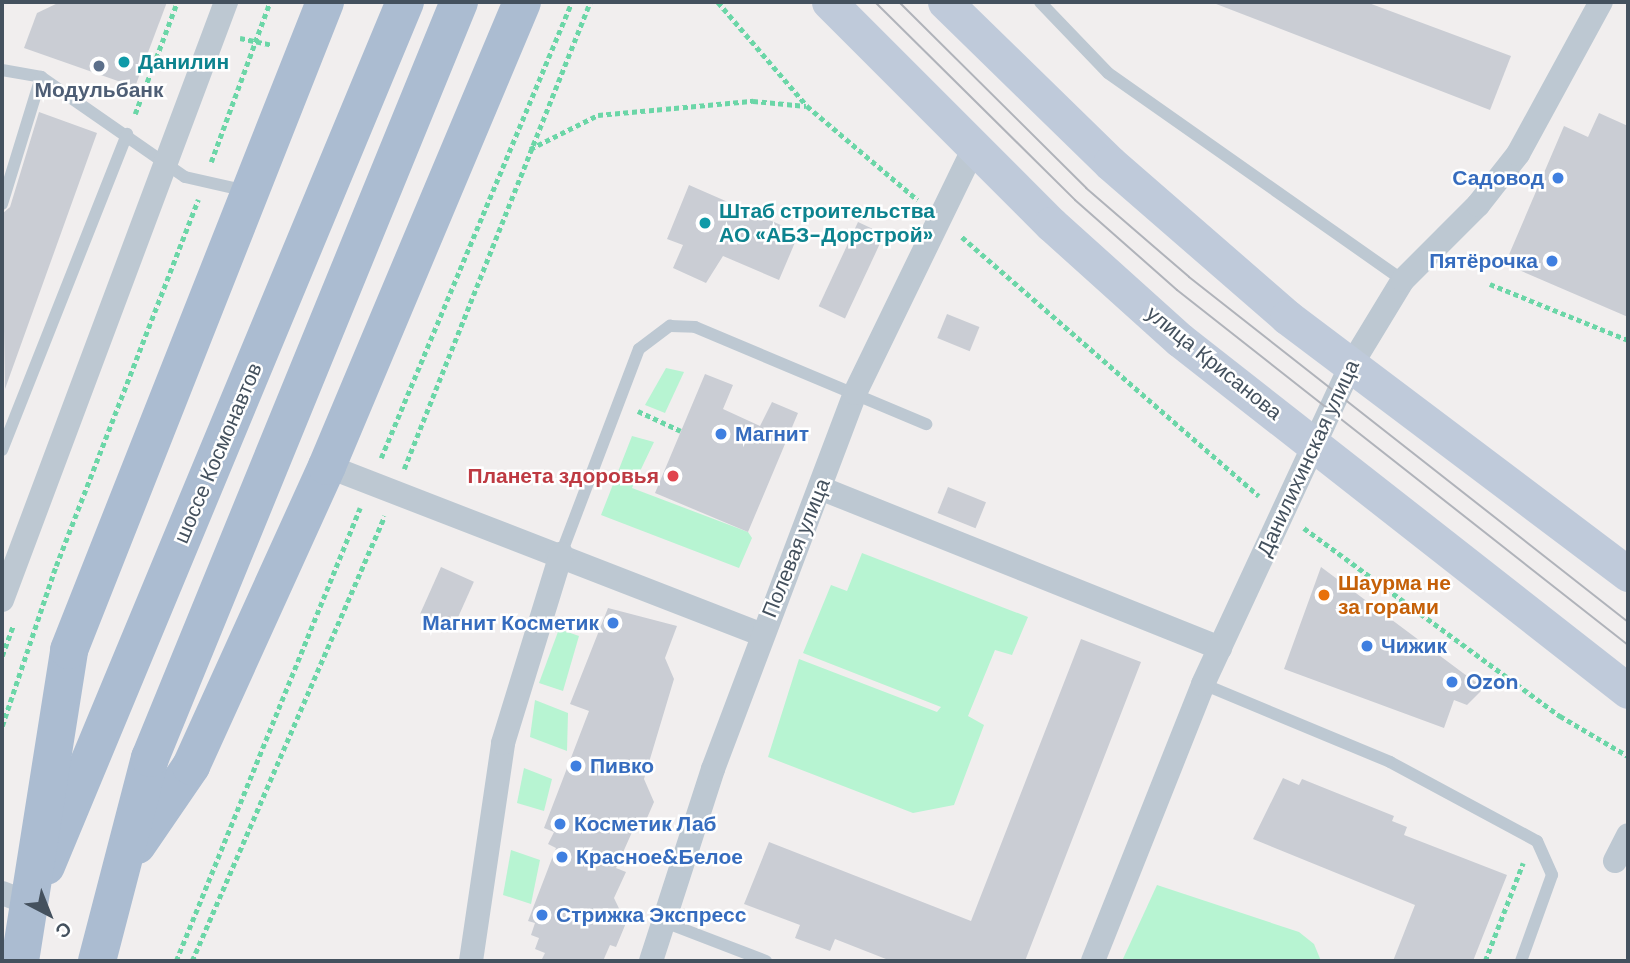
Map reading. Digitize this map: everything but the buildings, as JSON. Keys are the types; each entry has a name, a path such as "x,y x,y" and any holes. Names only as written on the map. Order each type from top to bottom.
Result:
{"main road":[{"name":"шоссе Космонавтов","path":"20,961 16,898 69,650 325,2"},
{"name":"шоссе Космонавтов","path":"16,898 405,2"},
{"path":"97,961 150,758 459,2"},
{"path":"122,867 191,766 327,466 507,49 522,2"},
{"path":"507,49 534,2"},
{"name":"улица Крисанова","path":"829,2 974,148 1180,340 1628,691"},
{"path":"945,2 1110,163 1350,367 1628,574"}],"street":[{"path":"2,600 226,2"},
{"name":"Данилихинская улица","path":"1093,961 1203,684 1312,442 1350,367 1403,280 1478,205 1518,154 1601,2"},
{"name":"Полевая улица","path":"651,961 667,923 762,635 855,393 937,216 974,148"},
{"path":"327,466 561,554 762,635"},
{"path":"820,488 1220,648"},
{"path":"471,961 503,743 561,554"},
{"path":"1615,861 1628,835"}],"lane":[{"path":"1041,2 1108,73 1403,280"},
{"path":"2,70 41,77 127,134 166,166 251,192"},
{"path":"2,204 41,77"},
{"path":"2,450 127,134"},
{"path":"561,554 639,349 659,330 695,327 926,424"},
{"path":"1203,684 1383,758 1537,841 1552,875 1521,961"},
{"path":"667,923 766,961"}],"path":[{"path":"127,134 177,2"},
{"path":"209,168 270,2"},
{"path":"192,961 396,490 590,2"},
{"path":"718,2 807,106 1263,499"},
{"path":"529,150 598,115 753,101 807,106"},
{"path":"2,726 56,566 200,194"},
{"path":"1490,284 1628,340"},
{"path":"637,411 681,431"},
{"path":"1295,521 1560,716 1628,756"},
{"path":"1485,961 1526,855"}],"green space":[{"path":"666,368 684,372 665,413 645,405"},
{"path":"632,436 654,442 632,488 748,532 752,538 739,568 601,515"},
{"path":"862,553 1028,617 1012,655 995,650 968,716 984,725 954,805 913,813 768,757 799,659 937,712 941,707 803,653 831,585 847,591"},
{"path":"559,629 579,636 563,691 539,683"},
{"path":"535,700 568,713 567,751 530,737"},
{"path":"524,768 552,779 544,811 517,803"},
{"path":"511,850 540,860 531,904 503,895"},
{"path":"1157,885 1299,932 1314,944 1321,961 1122,961"}],"tram line":[{"path":"875,2 1075,200 1177,290 1628,645"},
{"path":"899,2 1086,188 1189,277 1628,622"}],"place":[{"name":"Данилин","path":"124,62"},
{"name":"Модульбанк","path":"99,66"},
{"name":"Садовод","path":"1558,178"},
{"name":"Штаб строительства АО «АБЗ-Дорстрой»","path":"705,223"},
{"name":"Пятёрочка","path":"1552,261"},
{"name":"Магнит","path":"721,434"},
{"name":"Планета здоровья","path":"673,476"},
{"name":"Шаурма не за горами","path":"1324,595"},
{"name":"Магнит Косметик","path":"613,623"},
{"name":"Чижик","path":"1367,646"},
{"name":"Ozon","path":"1452,682"},
{"name":"Пивко","path":"576,766"},
{"name":"Косметик Лаб","path":"560,824"},
{"name":"Красное&Белое","path":"562,857"},
{"name":"Стрижка Экспресс","path":"542,915"}]}
